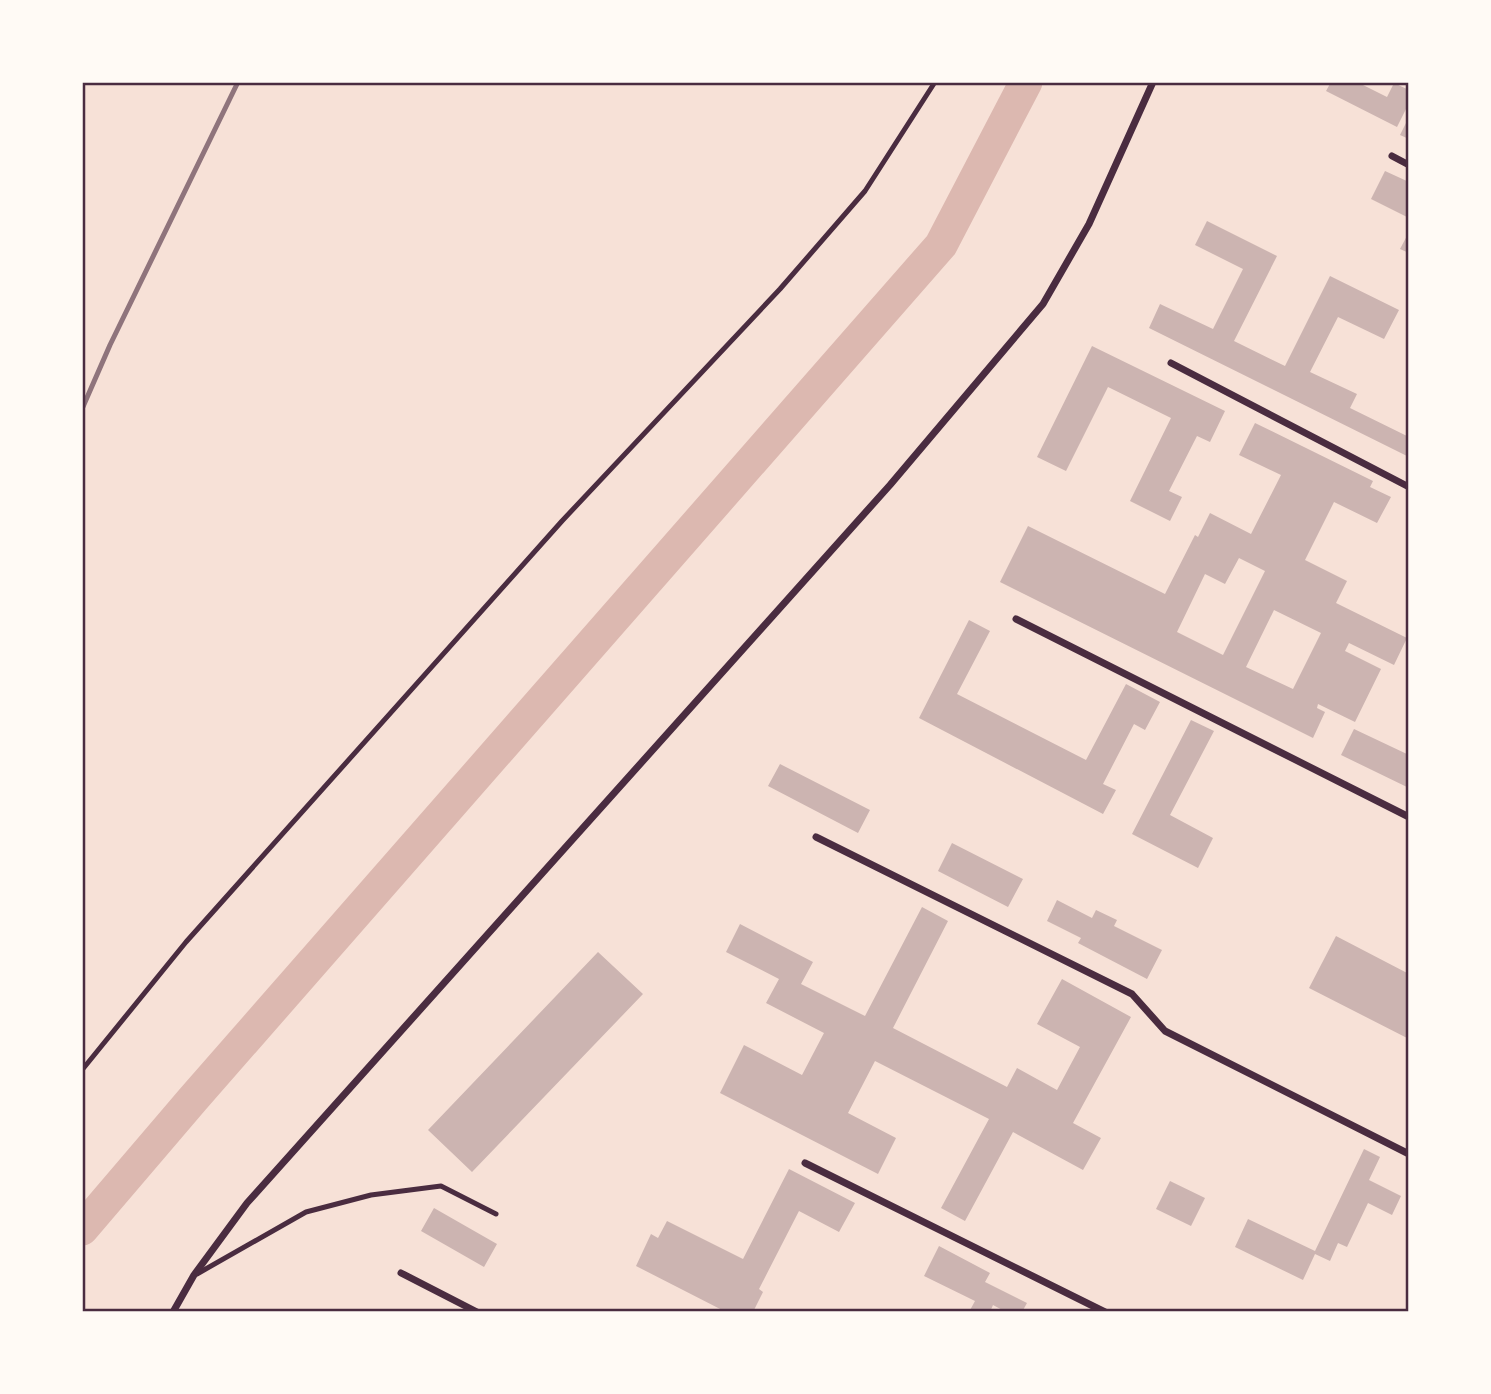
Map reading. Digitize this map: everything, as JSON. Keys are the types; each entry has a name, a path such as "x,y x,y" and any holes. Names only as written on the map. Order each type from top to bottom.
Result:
{"street":[{"path":"173,1312 194,1275 247,1203 880,495 1043,304 1089,224 1153,82"},
{"path":"1392,156 1409,165"},
{"path":"1171,363 1409,487"},
{"path":"1016,619 1409,817"},
{"path":"816,837 1132,994 1165,1031 1409,1154"},
{"path":"805,1163 1105,1312"},
{"path":"401,1273 477,1312"}],"lane":[{"path":"82,1070 186,942 553,531 780,289 865,191 935,82"},
{"path":"194,1275 306,1212 371,1195 441,1186 496,1214"}],"building":[{"path":"1331,82 1357,82 1387,97 1394,83 1409,90 1409,103 1397,127 1326,91"},
{"path":"1409,117 1409,139 1400,135"},
{"path":"1385,171 1409,182 1409,218 1371,199"},
{"path":"1207,221 1277,256 1234,341 1285,366 1330,276 1399,310 1384,339 1338,317 1310,372 1357,394 1350,408 1409,437 1409,457 1149,328 1160,304 1213,329 1243,269 1195,245"},
{"path":"1409,232 1409,253 1400,249"},
{"path":"1092,346 1225,411 1210,442 1197,436 1169,491 1182,497 1170,521 1130,501 1171,418 1108,387 1066,471 1037,457"},
{"path":"1255,423 1373,481 1370,487 1391,497 1377,523 1334,502 1305,560 1347,581 1336,603 1407,638 1394,665 1349,643 1345,651 1381,669 1355,722 1318,704 1317,708 1325,712 1313,738 1000,582 1028,526 1165,594 1195,535 1198,537 1210,513 1251,534 1281,475 1239,455","holes":["1239,558 1265,571 1223,655 1177,632 1205,574 1225,584","1274,610 1321,633 1293,689 1246,667"]},
{"path":"969,620 990,631 957,694 1086,760 1126,684 1160,702 1145,730 1134,724 1103,784 1116,790 1103,814 919,718"},
{"path":"1191,720 1214,731 1170,815 1213,838 1198,868 1132,834"},
{"path":"1354,729 1409,755 1409,788 1341,755"},
{"path":"780,764 870,810 858,833 768,786"},
{"path":"952,843 1023,879 1008,907 938,871"},
{"path":"1057,900 1092,918 1096,910 1117,920 1114,926 1162,950 1147,979 1078,943 1081,938 1047,921"},
{"path":"922,907 948,921 893,1028 1007,1087 1017,1068 1057,1090 1080,1047 1037,1024 1062,979 1131,1017 1073,1123 1101,1138 1083,1170 1013,1132 965,1221 941,1208 989,1119 875,1061 848,1113 896,1138 878,1174 720,1093 744,1045 802,1075 824,1033 766,1003 779,979 726,952 740,924 813,962 801,984 865,1016"},
{"path":"1336,936 1409,974 1409,1039 1309,988"},
{"path":"598,952 643,994 472,1172 428,1130"},
{"path":"1364,1149 1380,1157 1369,1180 1401,1196 1392,1215 1368,1203 1347,1247 1338,1243 1330,1261 1315,1254 1303,1280 1235,1247 1248,1219 1315,1251"},
{"path":"789,1169 855,1203 839,1232 799,1211 759,1289 763,1292 753,1312 726,1312 636,1266 651,1234 658,1238 667,1221 743,1259"},
{"path":"1170,1181 1205,1198 1191,1226 1156,1209"},
{"path":"434,1208 497,1244 484,1267 421,1231"},
{"path":"939,1246 990,1273 985,1282 1027,1303 1022,1312 1006,1312 993,1305 990,1312 969,1312 975,1301 924,1276"}],"waterway":[{"path":"82,1229 941,245 1026,82"}],"railway":[{"path":"82,409 110,345 238,82"}]}
